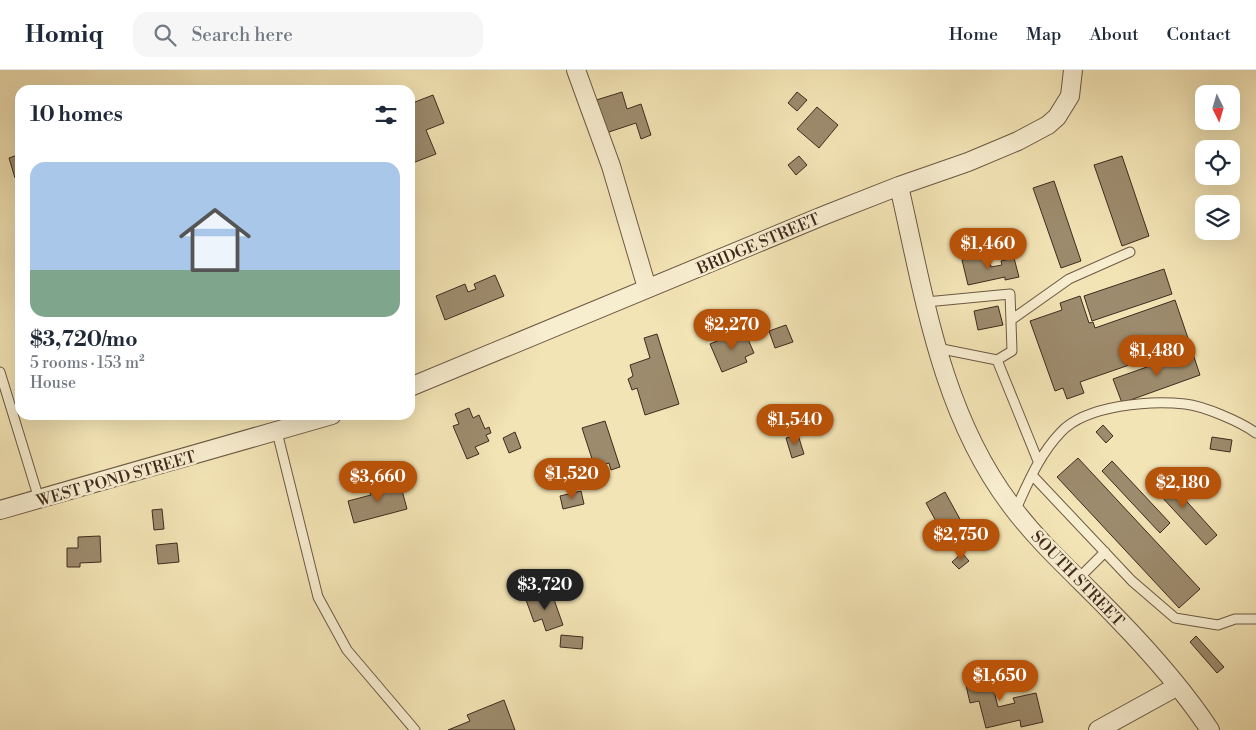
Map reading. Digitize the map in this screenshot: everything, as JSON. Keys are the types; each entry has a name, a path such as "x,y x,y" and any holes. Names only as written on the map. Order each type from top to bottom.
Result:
{"street":[{"path":"576,70 611,166 647,288"},
{"name":"BRIDGE STREET","path":"415,385 899,186 968,162 1048,125 1065,106 1072,78"},
{"name":"SOUTH STREET","path":"899,186 937,348 950,390 965,427 990,474 1015,511 1044,546 1117,617 1210,730"},
{"path":"277,432 316,420"},
{"name":"WEST POND STREET","path":"0,510 277,432"},
{"path":"1098,730 1176,687"}],"lane":[{"path":"1011,320 1069,279 1130,252"},
{"path":"926,302 1010,294 1012,352 997,360 937,348"},
{"path":"997,360 1038,461"},
{"path":"0,372 39,499"},
{"path":"1015,511 1038,461 1062,430 1079,419 1106,410 1143,403 1187,404 1229,419 1256,433"},
{"path":"277,432 318,596 346,650 415,730"},
{"path":"1032,475 1132,581 1176,618 1218,625 1235,619 1256,619"},
{"path":"1078,579 1105,552"}],"building":[{"path":"622,92 627,109 641,104 651,135 641,139 636,123 600,135 590,102"},
{"path":"797,92 807,100 797,111 788,103"},
{"path":"433,95 444,123 426,130 436,154 415,162 415,102"},
{"path":"817,107 838,125 819,148 797,129"},
{"path":"15,156 15,178 9,158"},
{"path":"799,156 807,165 796,175 788,165"},
{"path":"1122,156 1149,236 1122,246 1094,165"},
{"path":"1054,181 1081,261 1061,268 1033,188"},
{"path":"988,254 991,267 1002,265 1001,261 1014,258 1019,277 1005,280 1005,277 968,285 962,260"},
{"path":"1164,269 1172,294 1092,321 1084,296"},
{"path":"495,275 504,296 445,320 436,296 465,284 468,292 476,289 474,284"},
{"path":"1080,296 1089,323 1093,322 1095,328 1175,300 1190,344 1080,382 1084,393 1067,399 1063,388 1055,391 1030,321 1062,310 1060,303"},
{"path":"998,306 1003,325 978,330 974,311"},
{"path":"786,325 793,342 775,348 769,331"},
{"path":"738,332 741,340 747,337 754,353 745,357 747,362 722,372 710,344"},
{"path":"657,334 679,404 645,415 637,388 632,390 628,379 633,376 630,365 650,358 644,338"},
{"path":"1192,351 1200,375 1122,403 1113,379"},
{"path":"469,408 473,418 479,415 485,429 489,427 491,433 486,435 489,441 475,447 479,454 467,459 453,426 459,424 455,414"},
{"path":"605,421 620,467 611,470 609,463 595,468 582,428"},
{"path":"1103,425 1113,436 1106,443 1096,432"},
{"path":"515,432 521,448 509,453 503,438"},
{"path":"798,435 804,454 792,458 786,438"},
{"path":"1212,437 1232,440 1230,452 1210,449"},
{"path":"1078,458 1200,589 1179,608 1057,477"},
{"path":"1112,461 1170,523 1160,533 1102,471"},
{"path":"1161,473 1217,535 1206,545 1149,483"},
{"path":"400,483 407,509 354,523 348,501 371,495 369,491"},
{"path":"581,491 584,504 563,509 560,496"},
{"path":"945,492 961,521 942,532 926,503"},
{"path":"162,509 164,529 154,530 152,510"},
{"path":"100,536 101,562 80,563 80,567 67,567 67,548 78,548 78,537"},
{"path":"177,543 179,562 158,564 156,545"},
{"path":"962,553 969,561 959,569 952,562"},
{"path":"551,591 563,625 546,631 542,619 534,622 526,600"},
{"path":"561,635 583,637 582,649 560,647"},
{"path":"1196,636 1224,667 1217,673 1190,642"},
{"path":"988,667 998,707 1015,703 1013,698 1036,693 1043,722 1021,727 1020,720 986,728 979,701 970,703 963,672"},
{"path":"504,700 515,730 448,730 470,721 467,715"}]}
